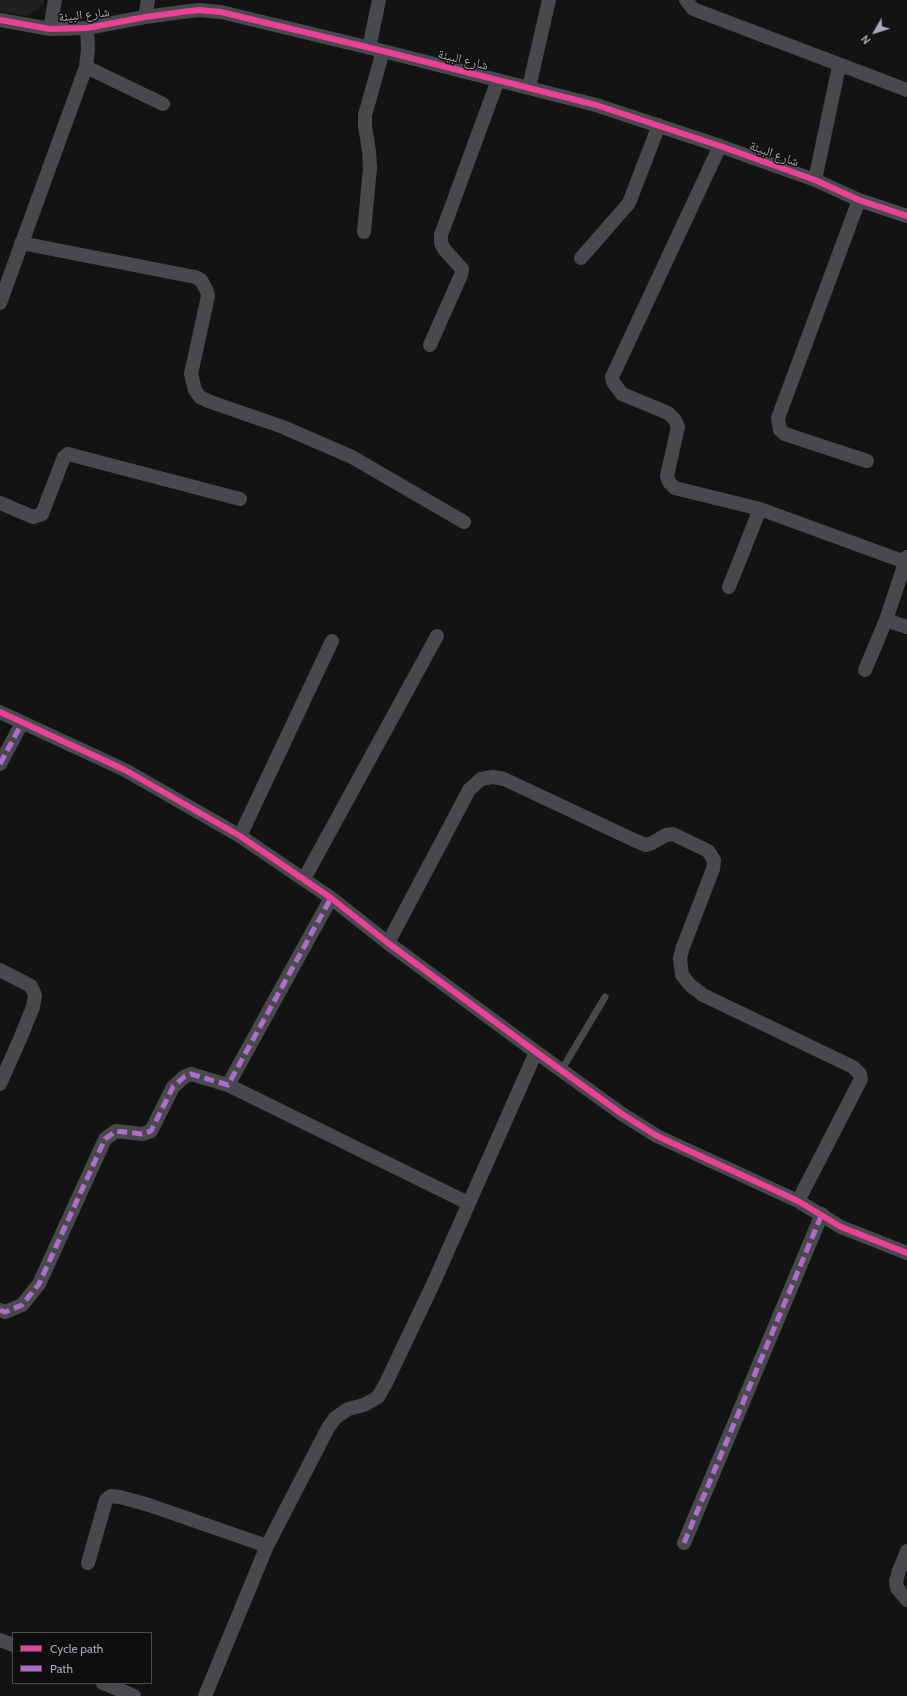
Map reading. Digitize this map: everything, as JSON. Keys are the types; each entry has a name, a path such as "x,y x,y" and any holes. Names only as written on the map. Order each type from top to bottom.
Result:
{"street":[{"path":"50,29 55,0"},
{"path":"145,17 148,0"},
{"path":"369,48 379,0"},
{"path":"529,87 549,0"},
{"path":"686,0 693,9 839,66 907,90"},
{"name":"شارع البيئة","path":"0,20 50,29 87,28 145,17 199,10 221,12 529,87 596,105 720,146 815,180 859,200 907,216"},
{"path":"0,303 4,276 21,243 86,66 88,49 87,28"},
{"path":"364,232 370,168 365,115 383,51"},
{"path":"86,66 163,104"},
{"path":"815,180 839,66"},
{"path":"430,345 462,275 462,269 444,249 441,243 441,235 498,80"},
{"path":"581,258 629,203 659,125"},
{"path":"720,146 612,377 613,382 622,394 668,414 675,420 678,426 667,476 669,482 675,488 760,510 906,560 886,620 865,670"},
{"path":"859,200 778,418 780,430 785,434 867,461"},
{"path":"21,243 195,277 201,280 208,296 191,374 195,390 200,397 283,427 352,457 464,522"},
{"path":"0,503 33,517 42,514 64,457 68,454 240,499"},
{"path":"729,587 760,510"},
{"path":"886,620 907,627"},
{"path":"304,879 437,636"},
{"path":"240,836 332,641"},
{"path":"0,712 125,770 240,836 331,898 388,943 562,1071 622,1114 657,1136 798,1201 822,1214 841,1227 907,1253"},
{"path":"0,764 22,723"},
{"path":"388,943 469,790 482,779 493,777 504,779 646,845 666,835 674,834 708,851 714,860 713,869 683,947 680,958 682,975 690,986 703,995 853,1067 860,1074 861,1079 798,1201"},
{"path":"228,1086 331,898"},
{"path":"0,970 31,986 35,995 32,1008 20,1039 0,1084"},
{"path":"205,1696 268,1546 328,1428 335,1418 348,1409 364,1405 378,1397 386,1383 434,1282 536,1052"},
{"path":"0,1310 5,1312 22,1305 39,1284 105,1139 116,1130 142,1134 152,1131 174,1087 184,1077 191,1074 228,1086 468,1203"},
{"path":"684,1543 822,1214"},
{"path":"88,1563 106,1500 111,1496 148,1505 268,1546"},
{"path":"907,1551 896,1581 897,1588 907,1600"},
{"path":"0,1640 12,1645"},
{"path":"105,1684 134,1696"}],"lane":[{"path":"562,1071 606,996"}],"shaded area":[{"path":"0,0 44,0 43,5 27,16 0,11"}],"marked path":[{"path":"0,764 22,723"},
{"path":"0,1310 5,1312 22,1305 39,1284 105,1139 116,1131 142,1134 151,1131 173,1087 184,1077 191,1074 228,1085 331,898"},
{"path":"684,1543 822,1214"}],"cycle path":[{"path":"0,20 50,29 87,28 145,17 182,12 199,10 221,12 596,105 720,146 815,180 859,200 907,216"},
{"path":"0,712 125,770 240,836 331,898 388,943 536,1052 622,1114 657,1136 798,1201 841,1227 907,1253"}]}
